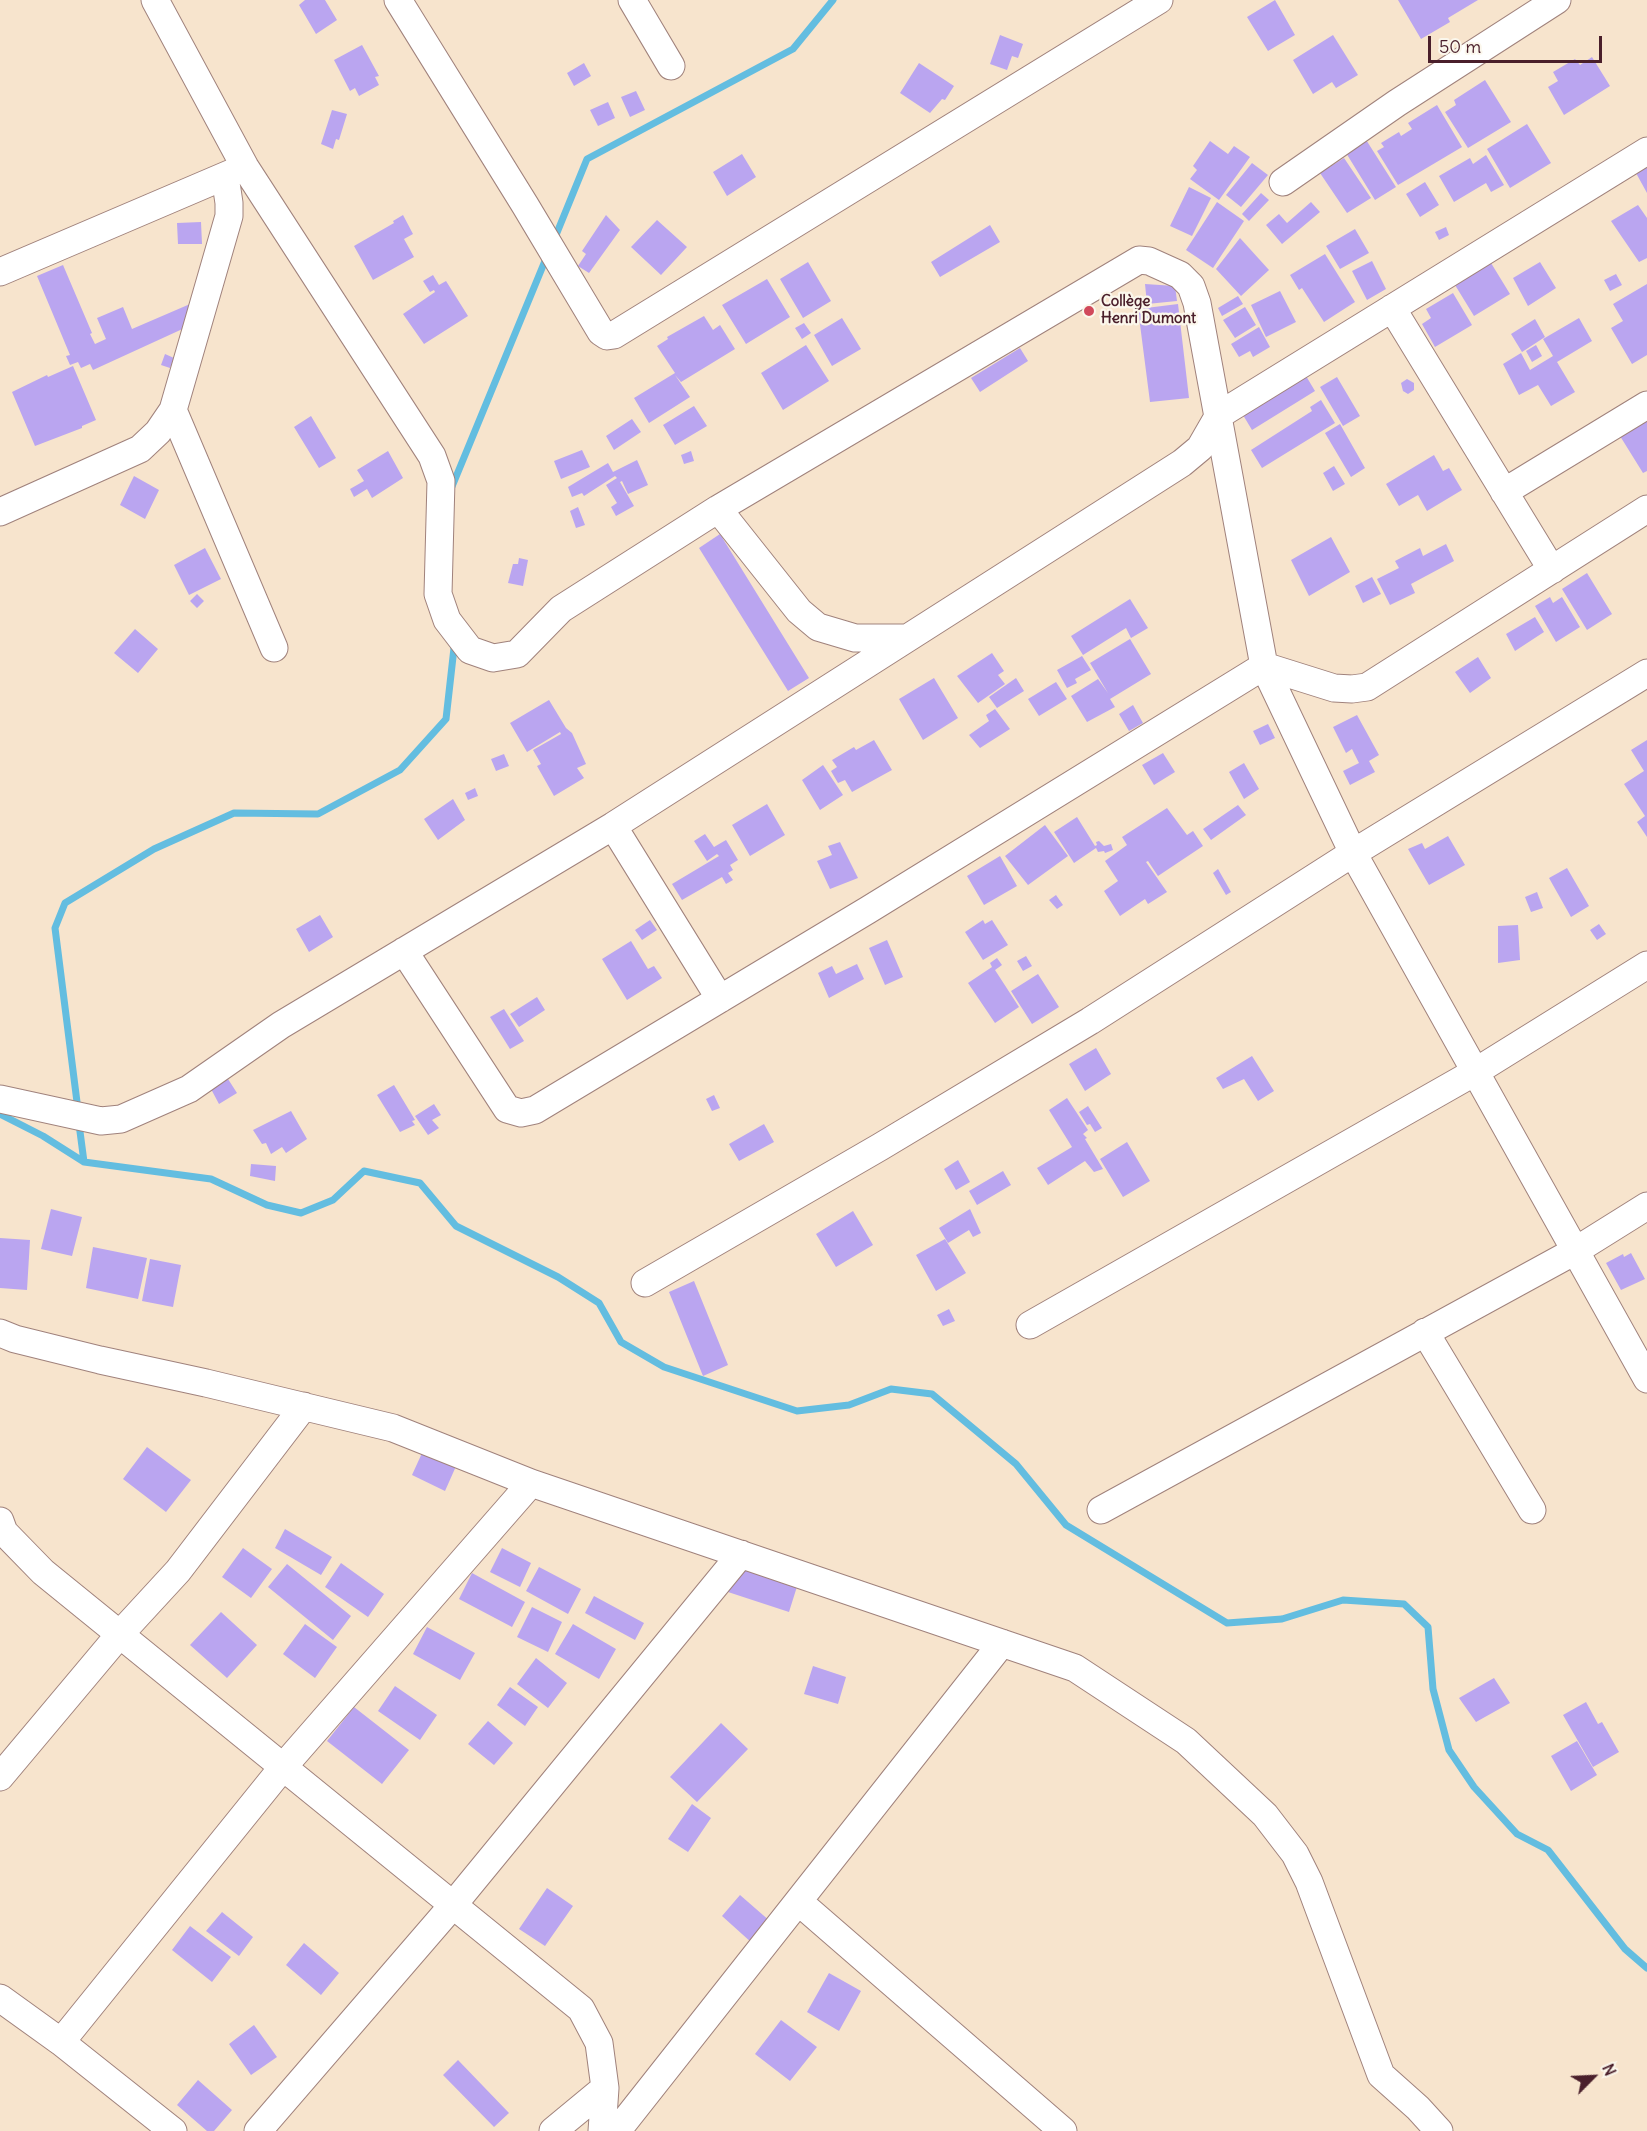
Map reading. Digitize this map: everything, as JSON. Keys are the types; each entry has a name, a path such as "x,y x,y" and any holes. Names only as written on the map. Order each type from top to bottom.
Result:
{"street":[{"path":"155,0 235,172 432,456 441,481 438,594 447,620 470,650 493,658 517,654 561,609 718,510 1139,260 1149,261 1180,275 1191,286 1197,303 1264,666 1353,853 1647,1379"},
{"path":"398,0 601,332 607,336 614,335 1160,0"},
{"path":"632,0 671,66"},
{"path":"1283,182 1397,103 1557,0"},
{"path":"0,1099 101,1121 121,1119 189,1089 281,1025 613,826 1182,463 1200,448 1219,415 1647,151"},
{"path":"0,272 235,172"},
{"path":"0,512 140,449 158,432 173,410 229,216 235,172"},
{"path":"1392,308 1552,570"},
{"path":"1504,492 1647,405"},
{"path":"173,410 274,648"},
{"path":"404,951 507,1109 521,1113 535,1110 1264,666 1334,688 1366,687 1647,509"},
{"path":"718,510 799,611 818,627 855,638 907,638"},
{"path":"645,1283 880,1147 1090,1021 1353,853 1647,673"},
{"path":"613,826 720,999"},
{"path":"1030,1325 1475,1072 1647,964"},
{"path":"1101,1510 1575,1251 1647,1206"},
{"path":"1425,1332 1532,1510"},
{"path":"0,1334 100,1360 393,1428 531,1483 1075,1668 1186,1741 1265,1815 1295,1854 1309,1882 1381,2075 1419,2108 1439,2131"},
{"path":"2,1770 178,1571 304,1406"},
{"path":"61,2042 283,1767 531,1483"},
{"path":"0,1521 4,1532 43,1572 581,2009 599,2043 604,2088 602,2131"},
{"path":"258,2131 453,1905 741,1554"},
{"path":"617,2131 1002,1643"},
{"path":"799,1902 1063,2131"},
{"path":"0,1998 61,2042 173,2131"},
{"path":"553,2131 604,2088"}],"building":[{"path":"305,0 325,0 337,20 316,34 299,5"},
{"path":"1275,0 1295,35 1268,51 1247,17"},
{"path":"1398,0 1478,0 1448,18 1450,22 1421,39"},
{"path":"1000,35 1023,44 1018,58 1012,56 1007,70 990,64"},
{"path":"1333,35 1358,75 1336,88 1332,82 1313,94 1293,60"},
{"path":"362,45 379,76 375,77 379,85 359,96 355,88 350,91 334,60"},
{"path":"1592,57 1610,86 1564,115 1548,87 1558,81 1553,72 1575,59 1580,65"},
{"path":"584,63 591,76 574,86 567,73"},
{"path":"919,63 954,86 945,100 942,99 930,113 900,93"},
{"path":"1485,80 1511,122 1468,148 1445,112 1456,105 1454,100"},
{"path":"636,91 645,110 630,117 621,97"},
{"path":"608,102 615,118 598,126 590,110"},
{"path":"1437,105 1462,147 1398,185 1377,151 1384,147 1381,143 1399,132 1401,136 1412,129 1408,123"},
{"path":"332,110 347,114 339,140 336,139 333,149 321,144"},
{"path":"1527,124 1551,163 1510,188 1487,149"},
{"path":"1363,135 1396,187 1375,200 1343,148"},
{"path":"1210,141 1228,154 1234,146 1250,157 1219,200 1190,179 1197,170 1193,166"},
{"path":"742,154 756,177 727,196 713,172"},
{"path":"1486,155 1504,185 1491,192 1486,183 1454,202 1439,176 1470,158 1473,164"},
{"path":"1344,158 1371,198 1347,213 1320,173"},
{"path":"1252,163 1268,175 1241,207 1226,195"},
{"path":"1647,167 1647,193 1636,173"},
{"path":"1425,182 1439,205 1420,217 1406,194"},
{"path":"1189,187 1211,198 1192,236 1170,226"},
{"path":"1261,193 1269,200 1249,221 1242,214"},
{"path":"1217,202 1244,221 1213,268 1186,250"},
{"path":"1311,202 1320,212 1282,244 1266,225 1279,214 1287,223"},
{"path":"1638,205 1647,218 1647,258 1639,262 1611,221"},
{"path":"403,215 413,234 404,239 414,257 373,280 354,246 394,223 393,221"},
{"path":"606,215 620,230 589,273 578,266 586,254 582,251"},
{"path":"657,220 687,247 661,275 631,247"},
{"path":"201,222 202,244 178,244 177,223"},
{"path":"990,225 1000,242 940,277 931,262"},
{"path":"1446,227 1449,235 1439,240 1435,232"},
{"path":"1355,229 1369,253 1340,269 1326,246"},
{"path":"1240,238 1269,270 1241,296 1216,269"},
{"path":"1325,254 1355,302 1324,322 1302,288 1299,290 1290,275"},
{"path":"1372,261 1386,289 1367,300 1352,271"},
{"path":"808,262 831,301 803,318 780,279"},
{"path":"1540,262 1556,288 1528,306 1513,278"},
{"path":"1491,263 1510,294 1474,316 1455,285"},
{"path":"63,265 95,344 106,339 97,318 123,307 132,329 197,301 189,326 93,370 90,364 81,368 78,362 70,365 66,356 70,355 37,276"},
{"path":"1616,274 1622,285 1610,291 1604,280"},
{"path":"433,275 439,285 446,281 468,316 424,344 403,314 435,292 434,290 430,292 423,281"},
{"path":"767,279 790,317 746,344 722,305"},
{"path":"1145,284 1175,286 1177,301 1147,304"},
{"path":"1647,284 1647,355 1632,364 1611,328 1623,321 1613,304"},
{"path":"1280,291 1296,322 1266,337 1251,305"},
{"path":"1453,293 1472,325 1435,347 1422,324 1431,318 1426,309"},
{"path":"1238,296 1243,304 1222,316 1218,308"},
{"path":"1178,304 1189,398 1150,402 1138,309"},
{"path":"1245,307 1256,325 1235,338 1223,320"},
{"path":"704,316 713,330 720,325 735,349 681,382 675,375 690,397 649,423 634,398 675,373 657,346 668,339 667,337"},
{"path":"842,318 861,349 832,366 814,335"},
{"path":"1579,318 1592,341 1557,362 1575,392 1551,406 1538,385 1519,395 1503,364 1521,353 1530,370 1553,356 1543,339"},
{"path":"1535,319 1545,337 1522,352 1511,334"},
{"path":"804,323 811,333 802,339 795,328"},
{"path":"1259,327 1270,347 1253,357 1250,351 1239,357 1231,344"},
{"path":"806,345 829,381 783,410 761,373"},
{"path":"1536,345 1542,356 1532,362 1526,351"},
{"path":"1020,348 1028,361 980,392 971,378"},
{"path":"165,354 174,358 170,368 161,365"},
{"path":"73,366 96,420 82,428 35,446 12,392 47,375 48,377"},
{"path":"1306,376 1315,391 1252,430 1243,415"},
{"path":"1337,377 1360,416 1343,426 1320,387"},
{"path":"1407,379 1414,383 1414,390 1408,394 1403,391 1401,383"},
{"path":"1321,400 1335,423 1262,468 1251,450 1312,411 1310,407"},
{"path":"694,406 707,426 675,445 663,425"},
{"path":"311,416 336,458 319,468 294,427"},
{"path":"632,419 641,432 614,450 606,436"},
{"path":"1647,420 1647,471 1643,473 1620,436"},
{"path":"1340,424 1365,468 1351,477 1325,433"},
{"path":"582,450 590,467 561,479 554,461"},
{"path":"388,451 403,478 372,498 367,489 354,497 350,489 364,481 357,470"},
{"path":"691,451 694,461 684,464 681,455"},
{"path":"1434,455 1443,471 1449,468 1462,490 1427,511 1418,495 1399,506 1386,484"},
{"path":"637,460 648,485 628,494 622,481 620,482 634,506 616,516 611,507 617,503 606,485 617,478 615,476 584,496 582,493 572,497 568,487 608,463 613,472"},
{"path":"1334,466 1345,484 1333,491 1323,473"},
{"path":"134,476 159,490 145,519 120,505"},
{"path":"578,507 585,525 576,528 570,511"},
{"path":"720,534 809,678 788,691 699,548"},
{"path":"1331,537 1350,572 1309,596 1291,560"},
{"path":"1446,544 1454,561 1411,584 1415,593 1390,605 1377,579 1399,568 1395,561 1420,548 1423,556"},
{"path":"205,548 221,579 189,595 174,565"},
{"path":"519,558 528,560 523,586 508,583 513,564 518,564"},
{"path":"1587,573 1612,614 1587,630 1562,589"},
{"path":"1372,577 1381,594 1363,603 1355,586"},
{"path":"197,594 204,601 197,608 190,601"},
{"path":"1550,597 1553,603 1562,597 1580,627 1556,642 1535,606"},
{"path":"1130,599 1148,628 1131,638 1126,628 1083,655 1071,636"},
{"path":"1535,617 1544,632 1515,651 1506,634"},
{"path":"135,629 158,649 138,673 114,653"},
{"path":"1130,639 1151,674 1110,699 1115,707 1087,722 1071,696 1098,679 1108,693 1090,663"},
{"path":"992,653 1004,671 998,675 1005,684 978,703 957,676"},
{"path":"1082,656 1091,670 1075,679 1077,683 1067,688 1057,670"},
{"path":"1478,657 1491,678 1470,693 1455,672"},
{"path":"934,678 958,718 923,740 899,699"},
{"path":"1016,678 1024,691 997,708 989,697"},
{"path":"1056,682 1067,699 1039,716 1028,699"},
{"path":"549,700 566,728 572,733 586,764 577,768 584,778 554,796 537,766 541,764 533,750 561,734 560,732 527,752 510,723"},
{"path":"1133,705 1143,723 1129,731 1119,714"},
{"path":"995,709 1010,729 980,748 969,735 989,721 986,715"},
{"path":"1357,715 1379,755 1369,761 1375,772 1350,785 1343,771 1359,763 1352,749 1346,753 1333,727"},
{"path":"1268,724 1275,738 1260,745 1253,731"},
{"path":"874,740 892,770 852,792 845,780 838,783 831,771 837,767 832,760 854,747 856,750"},
{"path":"1647,740 1647,837 1637,822 1645,816 1624,784 1644,771 1631,750"},
{"path":"1163,753 1175,772 1154,785 1142,765"},
{"path":"504,754 509,766 496,771 491,759"},
{"path":"1244,763 1259,789 1244,799 1229,772"},
{"path":"823,765 843,795 820,810 802,780"},
{"path":"475,788 478,796 468,800 465,793"},
{"path":"453,799 465,820 438,840 424,819"},
{"path":"767,804 785,835 750,856 732,825"},
{"path":"1238,805 1246,815 1211,840 1203,829"},
{"path":"1167,808 1187,835 1193,831 1203,846 1158,876 1148,861 1146,862 1167,892 1148,904 1145,899 1120,916 1104,891 1118,881 1105,861 1127,845 1122,837"},
{"path":"1077,817 1095,846 1099,841 1104,846 1111,844 1113,850 1105,853 1104,851 1098,852 1096,848 1074,863 1054,832"},
{"path":"1045,825 1068,856 1028,885 1005,856"},
{"path":"705,834 714,847 726,840 738,860 730,865 733,870 728,873 733,880 726,884 722,877 682,900 672,884 719,856 717,854 707,861 694,841"},
{"path":"1448,836 1465,865 1429,885 1408,849 1422,843 1425,849"},
{"path":"840,842 858,878 830,889 817,861 832,855 828,846"},
{"path":"1000,856 1017,886 984,905 967,876"},
{"path":"1567,868 1589,906 1571,917 1549,878"},
{"path":"1218,869 1231,892 1226,895 1213,873"},
{"path":"1537,892 1543,908 1531,912 1525,897"},
{"path":"1056,895 1063,905 1057,909 1049,900"},
{"path":"320,915 333,937 309,952 296,929"},
{"path":"650,920 657,930 642,940 635,930"},
{"path":"983,920 985,924 992,920 1008,945 983,960 965,932"},
{"path":"1599,924 1606,934 1597,940 1590,930"},
{"path":"1518,925 1520,960 1498,963 1498,926"},
{"path":"887,940 903,977 885,985 869,948"},
{"path":"631,941 648,969 654,966 662,978 627,1000 602,959"},
{"path":"1026,956 1032,966 1023,971 1017,961"},
{"path":"997,958 1002,965 995,970 1019,1007 995,1023 968,983 992,967 990,963"},
{"path":"857,964 864,979 829,998 818,973 832,966 836,974"},
{"path":"1038,974 1059,1007 1032,1024 1011,991"},
{"path":"537,997 545,1010 519,1027 510,1014"},
{"path":"504,1009 524,1041 510,1049 490,1017"},
{"path":"1096,1048 1111,1074 1085,1091 1069,1064"},
{"path":"1252,1056 1274,1091 1258,1101 1244,1079 1223,1089 1216,1078"},
{"path":"228,1079 237,1093 219,1104 211,1089"},
{"path":"394,1085 415,1120 412,1121 415,1125 400,1132 377,1095"},
{"path":"714,1095 720,1108 712,1111 706,1099"},
{"path":"1067,1098 1088,1130 1083,1134 1103,1169 1094,1172 1085,1161 1048,1185 1037,1168 1072,1147 1049,1110"},
{"path":"434,1104 441,1115 432,1120 439,1128 428,1135 415,1116"},
{"path":"1088,1106 1102,1128 1095,1132 1090,1124 1087,1125 1079,1112"},
{"path":"291,1111 307,1139 286,1153 282,1147 271,1154 266,1143 262,1144 253,1130"},
{"path":"764,1124 774,1142 739,1161 729,1144"},
{"path":"1127,1142 1150,1181 1123,1197 1100,1159"},
{"path":"958,1160 970,1182 956,1190 944,1169"},
{"path":"251,1164 276,1166 275,1181 250,1176"},
{"path":"1003,1171 1011,1185 977,1205 969,1191"},
{"path":"51,1209 82,1217 72,1256 41,1249"},
{"path":"970,1209 981,1233 973,1237 969,1230 948,1243 939,1228"},
{"path":"853,1211 873,1245 836,1267 816,1234"},
{"path":"0,1238 30,1240 27,1290 0,1288"},
{"path":"945,1239 966,1273 936,1291 916,1255"},
{"path":"93,1247 147,1258 138,1299 86,1288"},
{"path":"1631,1253 1645,1279 1621,1290 1606,1263 1623,1254 1624,1257"},
{"path":"150,1259 181,1265 173,1307 142,1301"},
{"path":"694,1281 728,1365 703,1376 669,1292"},
{"path":"949,1309 955,1321 943,1326 937,1315"},
{"path":"428,1440 461,1455 445,1491 412,1475"},
{"path":"147,1447 191,1480 166,1512 123,1479"},
{"path":"285,1529 332,1557 321,1575 275,1548"},
{"path":"243,1548 272,1569 251,1598 222,1577"},
{"path":"502,1548 531,1563 520,1587 490,1572"},
{"path":"738,1558 800,1577 789,1612 728,1592"},
{"path":"341,1563 384,1594 368,1617 325,1587"},
{"path":"287,1564 351,1616 333,1640 268,1587"},
{"path":"539,1567 581,1589 568,1614 526,1591"},
{"path":"472,1573 525,1602 512,1627 459,1599"},
{"path":"594,1596 644,1623 635,1640 585,1613"},
{"path":"532,1607 562,1622 548,1652 517,1637"},
{"path":"221,1612 257,1645 227,1678 190,1645"},
{"path":"305,1624 337,1647 315,1678 283,1654"},
{"path":"573,1624 616,1649 599,1679 555,1654"},
{"path":"427,1627 475,1653 460,1680 413,1654"},
{"path":"536,1658 567,1683 548,1708 517,1684"},
{"path":"813,1666 846,1677 838,1704 804,1694"},
{"path":"1494,1678 1510,1703 1476,1722 1459,1698"},
{"path":"395,1686 437,1715 420,1740 378,1711"},
{"path":"510,1687 538,1707 525,1726 497,1705"},
{"path":"1586,1702 1598,1724 1602,1722 1619,1752 1593,1767 1563,1715"},
{"path":"354,1707 409,1750 382,1784 327,1741"},
{"path":"488,1721 513,1743 494,1765 468,1744"},
{"path":"721,1723 748,1749 697,1802 670,1777"},
{"path":"1577,1741 1597,1775 1571,1791 1551,1756"},
{"path":"692,1804 711,1818 688,1852 668,1839"},
{"path":"547,1888 573,1906 545,1946 519,1929"},
{"path":"740,1895 771,1922 752,1943 722,1916"},
{"path":"222,1912 253,1937 239,1956 206,1931"},
{"path":"190,1926 231,1957 212,1982 172,1950"},
{"path":"304,1943 339,1973 321,1995 286,1965"},
{"path":"829,1973 861,1991 839,2031 807,2012"},
{"path":"781,2020 817,2047 790,2081 755,2054"},
{"path":"254,2025 277,2057 251,2075 229,2044"},
{"path":"458,2060 509,2113 494,2127 443,2075"},
{"path":"198,2080 232,2110 214,2131 207,2131 177,2105"}],"waterway":[{"path":"554,240 587,159 793,49 833,0"},
{"path":"451,489 547,256"},
{"path":"78,1110 55,928 65,903 154,849 234,813 318,814 400,770 446,719 454,648 452,643"},
{"path":"0,1114 43,1136 84,1162 211,1179 267,1205 301,1213 333,1200 364,1171 420,1183 456,1226 558,1277 599,1303 621,1342 664,1367 797,1411 849,1405 891,1389 932,1394 1016,1464 1066,1525 1227,1623 1282,1619 1343,1600 1404,1604 1428,1627 1433,1689 1449,1750 1474,1787 1517,1834 1548,1850 1625,1949 1647,1968"},
{"path":"79,1124 84,1162"}],"place":[{"name":"Collège Henri Dumont","path":"1089,311"}]}
